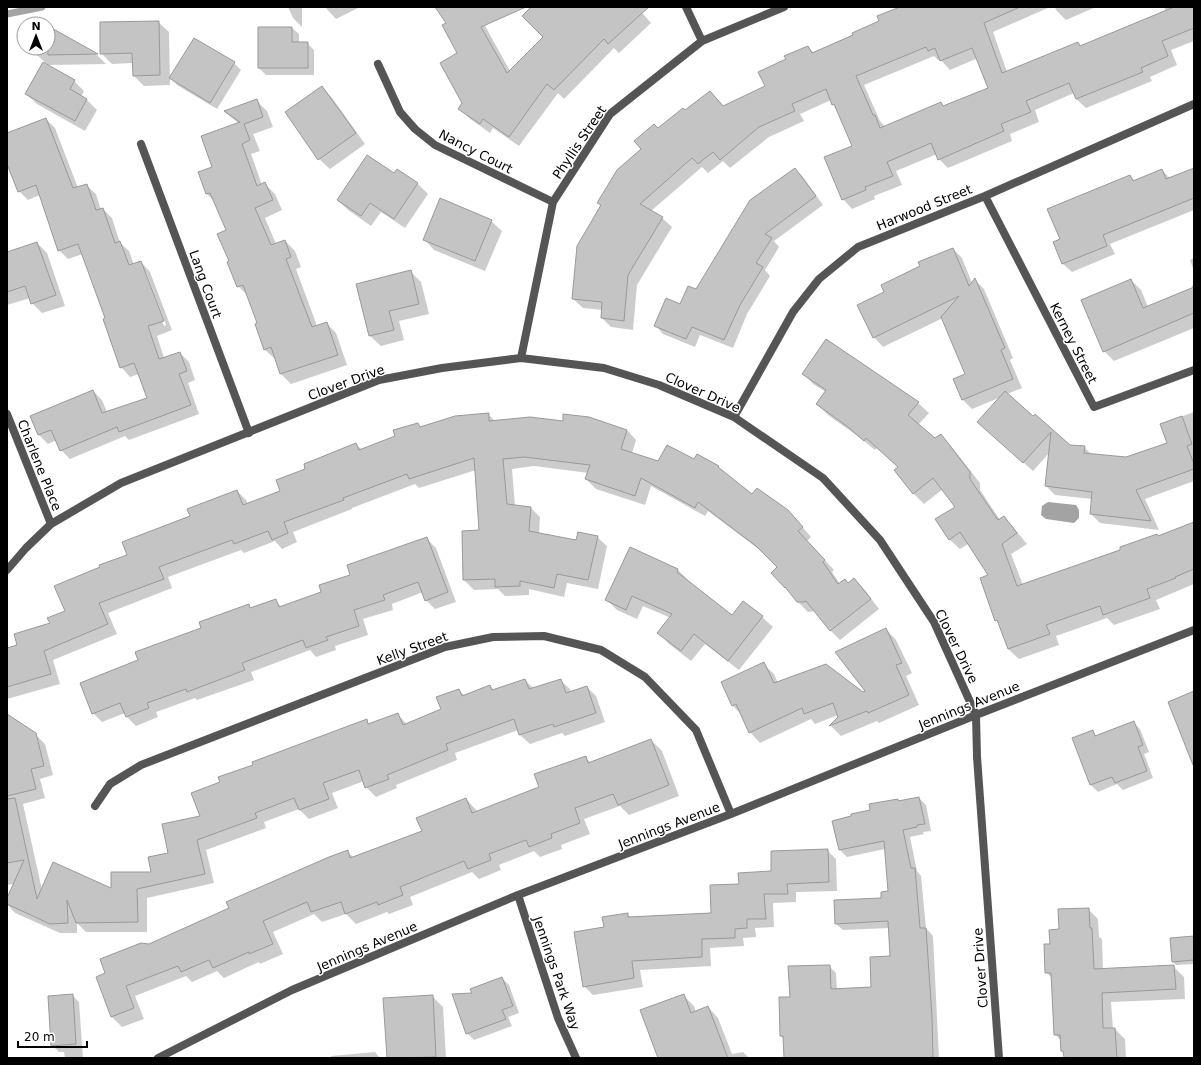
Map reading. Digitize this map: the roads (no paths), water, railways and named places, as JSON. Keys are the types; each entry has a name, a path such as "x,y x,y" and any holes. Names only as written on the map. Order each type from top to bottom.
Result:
{"street":[{"path":"686,7 702,42"},
{"name":"Phyllis Street","path":"522,358 553,202 610,114 702,42 784,7"},
{"name":"Nancy Court","path":"378,64 400,112 415,129 435,146 553,202"},
{"name":"Harwood Street","path":"734,417 794,312 819,279 858,247 985,196 1194,104"},
{"name":"Lang Court","path":"141,144 249,433"},
{"name":"Kerney Street","path":"985,196 1094,407 1194,370"},
{"name":"Clover Drive","path":"7,570 26,548 51,524 121,483 379,380 442,368 522,358 604,368 659,385 734,417 823,478 880,540 934,622 976,715 978,765 999,1058"},
{"name":"Charlene Place","path":"7,414 51,524"},
{"name":"Jennings Avenue","path":"158,1058 292,990 518,895 732,814 976,715 1194,630"},
{"name":"Kelly Street","path":"95,806 110,784 141,765 437,650 493,637 544,636 601,650 645,677 696,730 732,814"},
{"name":"Jennings Park Way","path":"518,895 558,1018 576,1058"}],"waterway":[{"path":"7,14 42,7"}]}
